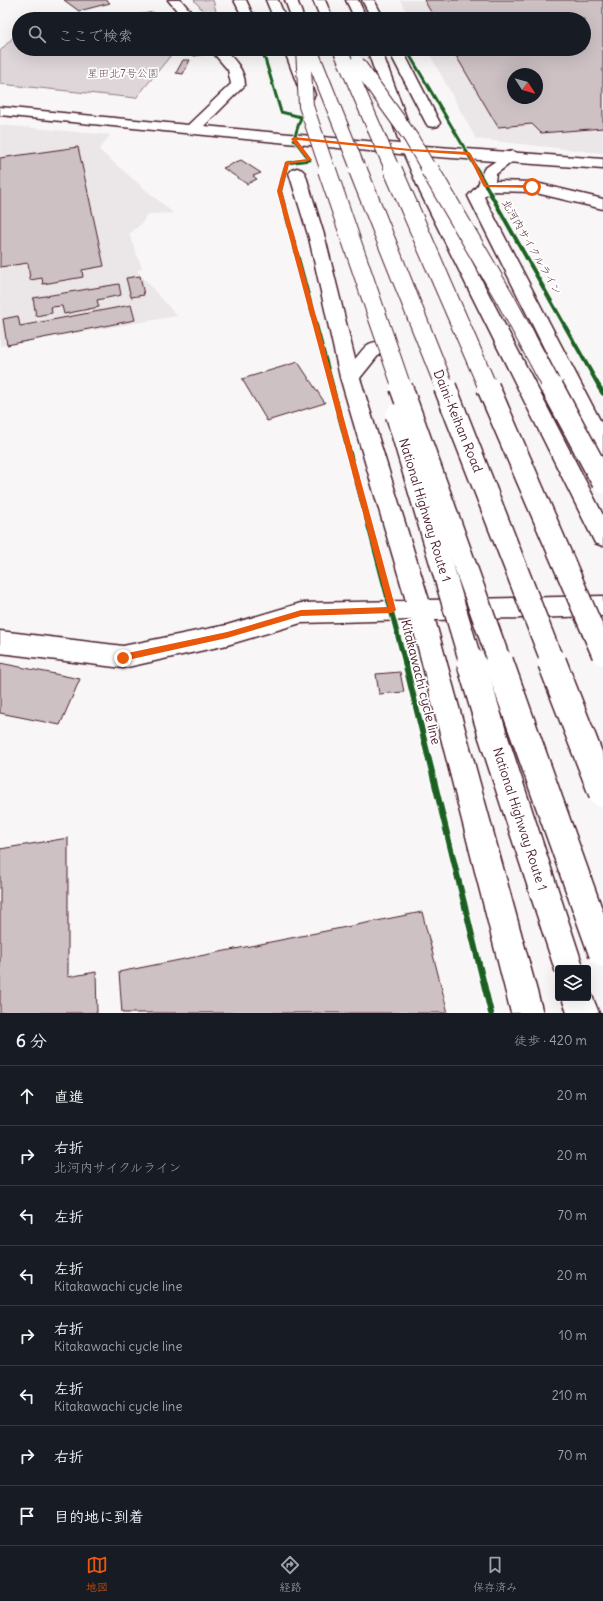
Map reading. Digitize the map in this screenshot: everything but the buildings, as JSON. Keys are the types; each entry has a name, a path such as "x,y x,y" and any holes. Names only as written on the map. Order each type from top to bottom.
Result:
{"main road":[{"path":"174,0 185,12"},
{"path":"240,0 246,12"},
{"path":"272,0 277,12"},
{"path":"291,0 295,12"},
{"path":"319,0 324,12"},
{"path":"352,0 358,12"},
{"path":"368,0 374,12"},
{"path":"191,130 238,85 239,76 223,56"},
{"name":"National Highway Route 1","path":"294,56 325,142 334,188 376,347 493,736 568,965"},
{"path":"303,56 306,106 314,131 389,352 603,953"},
{"name":"Daini-Keihan Road","path":"313,56 470,450 603,793"},
{"path":"343,56 432,257 603,654"},
{"path":"351,56 411,138 502,293 603,482"},
{"path":"376,56 410,150 428,192 603,537"},
{"path":"400,56 433,123"},
{"path":"0,111 410,150 512,156 603,164"},
{"path":"512,156 489,172 486,186 476,196 603,446"},
{"path":"297,173 317,238 350,377 420,609 528,1013"},
{"path":"486,186 532,187 603,204"},
{"path":"350,377 376,347"},
{"path":"0,642 123,658 227,635 301,613 420,609 603,606"},
{"path":"579,1001 583,1013"}],"shaded area":[{"path":"400,0 603,0 603,153 476,139 431,56 591,56 591,12 406,12"},
{"path":"0,125 110,135 99,150 173,213 147,214 142,223 129,234 142,268 137,271 177,316 0,346"}],"green space":[{"path":"194,0 213,0 216,12 204,12"},
{"name":"星田北7号公園","path":"12,38 12,56 170,56 136,98 0,84 0,51"}],"cycle path":[{"name":"Kitakawachi cycle line","path":"264,56 281,112 301,117 294,139 310,160 287,163 280,191 392,610 491,1013"},
{"name":"北河内サイクルライン","path":"410,56 469,154 603,393"}],"route":[{"path":"123,658 227,635 301,613 392,610 280,191 287,163 310,160 294,139 469,154 486,186 532,187"}]}
